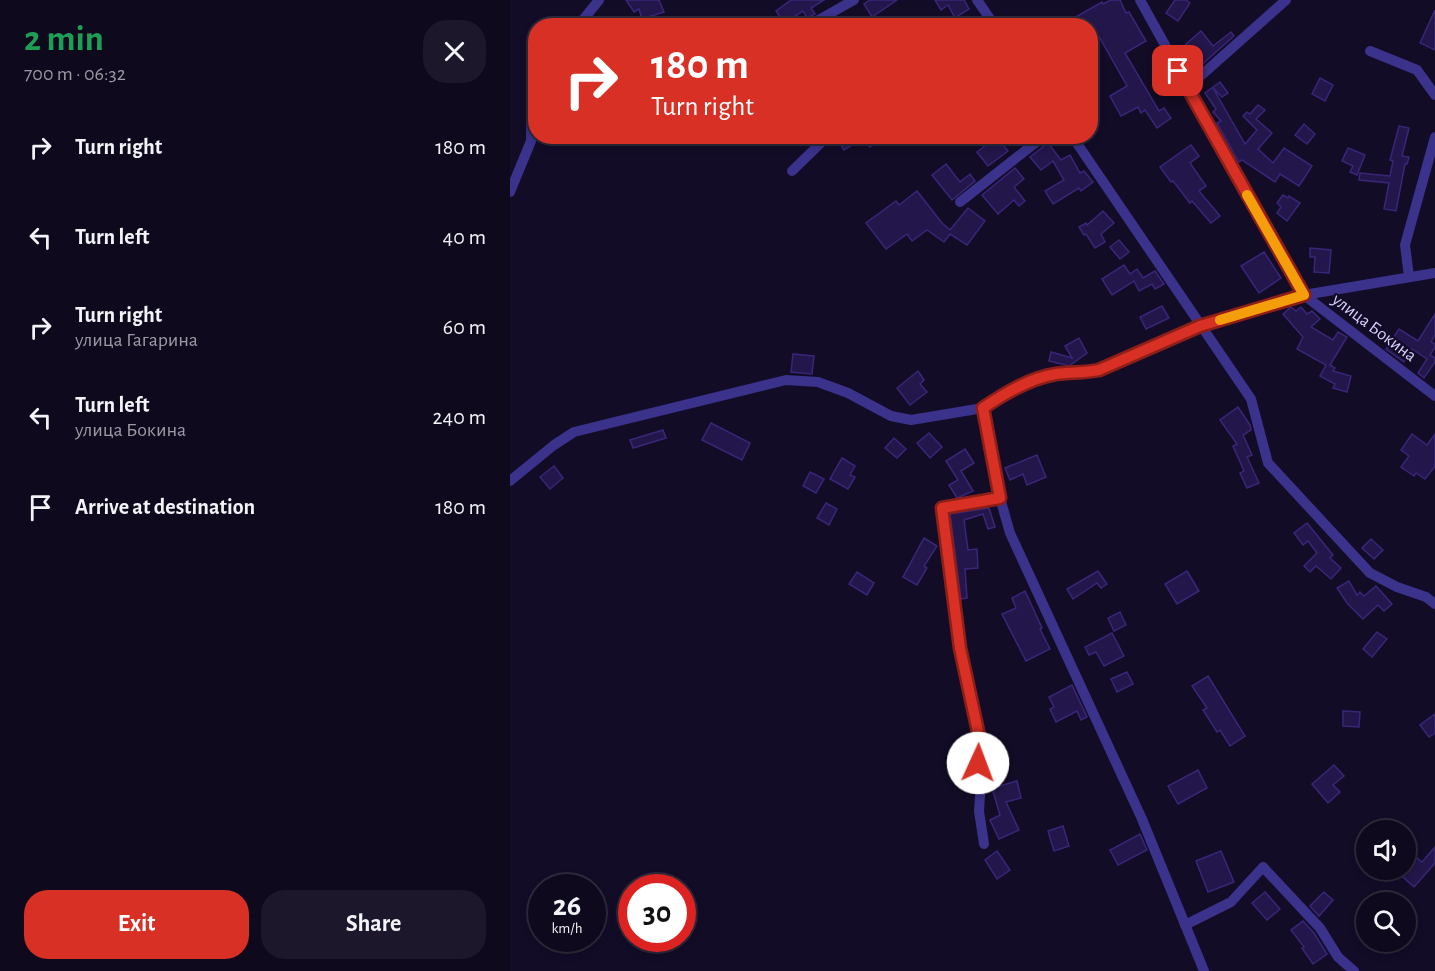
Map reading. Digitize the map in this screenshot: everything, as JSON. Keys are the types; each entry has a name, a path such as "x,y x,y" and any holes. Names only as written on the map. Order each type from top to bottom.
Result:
{"street":[{"path":"584,18 599,0"},
{"path":"822,18 854,0"},
{"path":"977,0 988,18"},
{"name":"улица Бокина","path":"1140,0 1304,295 1435,396"},
{"path":"1188,88 1286,0"},
{"path":"1370,51 1417,70 1435,95"},
{"path":"1409,277 1405,245 1435,137"},
{"path":"510,192 530,144"},
{"path":"792,171 820,144"},
{"path":"960,202 1034,144"},
{"path":"1077,144 1251,399 1268,463 1370,573 1397,587 1426,597 1435,604"},
{"path":"510,481 554,445 574,432 786,380 818,382 848,393 891,416 910,420 983,408 1031,381 1059,373 1086,373 1099,370 1200,326 1304,295 1435,273"},
{"path":"983,408 1000,498 1010,534 1142,819 1204,971"},
{"path":"984,844 979,811 981,780 975,747 979,736 960,648 942,508 1000,498"},
{"path":"1185,925 1231,902 1263,867 1320,928 1338,957 1354,971"}],"building":[{"path":"626,0 659,0 664,12 642,18 639,9 634,12"},
{"path":"791,0 824,0 811,8 815,14 807,18 803,11 792,18 781,18 776,11"},
{"path":"870,0 897,0 872,17 864,4"},
{"path":"935,0 964,0 969,9 955,18 948,5 941,10"},
{"path":"1111,0 1120,0 1126,13 1129,12 1146,41 1125,53 1159,111 1164,108 1171,118 1157,128 1145,110 1141,113 1138,107 1121,116 1110,96 1127,86 1098,35 1098,18 1074,18 1102,2 1103,4"},
{"path":"1175,0 1186,0 1190,3 1178,21 1166,13"},
{"path":"1435,10 1435,50 1420,43"},
{"path":"1201,31 1213,46 1231,32 1234,36 1190,75 1182,60 1192,51 1186,44"},
{"path":"1320,78 1333,85 1325,101 1312,94"},
{"path":"1220,82 1228,93 1222,97 1213,88 1245,144 1257,130 1243,116 1247,112 1250,114 1258,105 1265,110 1256,119 1272,133 1258,149 1273,163 1284,148 1312,166 1299,186 1280,174 1275,182 1242,160 1239,162 1217,123 1221,121 1213,112 1216,109 1205,93"},
{"path":"1304,124 1315,134 1307,144 1295,135"},
{"path":"1399,126 1409,128 1402,156 1409,157 1405,164 1396,211 1384,209 1389,183 1359,180 1360,173 1390,176 1393,161 1390,160"},
{"path":"840,144 854,144 844,150"},
{"path":"987,144 1002,144 1008,151 988,166 977,152"},
{"path":"1049,144 1061,160 1070,155 1080,173 1084,171 1093,182 1081,191 1079,188 1053,204 1045,191 1064,180 1053,161 1041,170 1030,157"},
{"path":"1191,145 1199,156 1190,163 1206,186 1199,191 1220,216 1211,223 1192,201 1190,203 1160,167"},
{"path":"1348,148 1365,155 1357,175 1350,172 1353,166 1342,161"},
{"path":"946,164 960,182 970,174 975,181 952,200 932,175"},
{"path":"1015,168 1024,179 1014,187 1025,201 1019,206 1014,200 998,214 982,195"},
{"path":"917,191 950,230 968,208 985,221 967,245 950,234 944,242 927,230 912,241 907,234 886,249 866,223 896,201 899,205"},
{"path":"1283,195 1300,203 1287,221 1277,213 1281,207 1277,203"},
{"path":"1103,211 1114,223 1101,234 1105,242 1095,248 1079,227 1086,223 1087,225"},
{"path":"1119,240 1129,252 1120,259 1110,247"},
{"path":"1310,248 1331,250 1329,273 1314,272 1315,257 1310,257"},
{"path":"1264,252 1281,278 1259,293 1241,266"},
{"path":"1124,265 1130,274 1137,269 1143,278 1155,271 1164,284 1155,289 1152,284 1139,291 1134,281 1112,295 1102,279"},
{"path":"1162,306 1169,318 1146,329 1140,317"},
{"path":"1291,307 1296,311 1301,307 1307,314 1312,311 1320,319 1311,327 1333,340 1338,332 1347,337 1330,365 1335,368 1333,371 1351,376 1347,392 1333,388 1335,384 1320,376 1326,365 1297,349 1303,337 1283,314"},
{"path":"1435,314 1435,335 1431,342 1435,344 1435,347 1430,355 1435,358 1435,362 1424,378 1418,373 1427,359 1412,349 1404,362 1386,349 1399,329 1418,341"},
{"path":"1079,338 1087,353 1069,366 1049,361 1051,352 1072,358 1065,346"},
{"path":"793,354 814,356 812,374 791,372"},
{"path":"918,371 924,380 920,384 927,392 910,405 897,388"},
{"path":"1238,407 1250,425 1251,430 1243,435 1252,455 1247,457 1259,483 1247,488 1240,473 1244,471 1233,446 1237,444 1220,420"},
{"path":"711,423 750,443 742,460 702,440"},
{"path":"663,430 666,438 633,448 630,440"},
{"path":"929,433 942,447 930,458 917,443"},
{"path":"1412,434 1427,445 1435,434 1435,466 1425,479 1416,473 1414,476 1401,467 1409,456 1401,450"},
{"path":"894,438 906,449 897,458 885,448"},
{"path":"965,449 974,463 961,471 973,491 957,498 949,485 958,480 946,461"},
{"path":"1037,455 1046,477 1027,485 1023,474 1010,480 1005,468"},
{"path":"842,458 855,466 850,475 855,477 848,489 830,479"},
{"path":"554,466 563,478 550,489 540,477"},
{"path":"810,472 824,479 816,493 803,486"},
{"path":"826,503 837,509 829,525 817,518"},
{"path":"989,508 995,527 988,529 983,514 964,520 968,550 977,549 978,568 965,569 967,598 961,599 950,514"},
{"path":"1307,523 1333,555 1330,558 1341,568 1331,579 1316,566 1310,572 1304,566 1317,553 1308,541 1303,545 1294,533"},
{"path":"924,538 937,546 924,566 927,568 917,585 903,577"},
{"path":"1371,539 1383,550 1374,559 1362,548"},
{"path":"1098,571 1107,584 1101,588 1097,583 1073,599 1067,589"},
{"path":"1187,571 1199,591 1177,604 1165,584"},
{"path":"857,572 874,583 867,595 849,584"},
{"path":"1349,581 1357,595 1360,592 1364,596 1376,586 1392,604 1384,611 1378,605 1363,619 1347,603 1337,588"},
{"path":"1025,591 1050,649 1026,661 1002,614 1016,608 1012,598"},
{"path":"1120,612 1126,625 1114,631 1108,618"},
{"path":"1377,632 1387,639 1372,657 1363,649"},
{"path":"1112,633 1124,656 1104,666 1096,652 1089,655 1085,647"},
{"path":"1127,672 1133,684 1117,692 1111,679"},
{"path":"1208,676 1245,736 1230,746 1220,730 1217,732 1203,710 1207,708 1192,686"},
{"path":"1072,685 1087,717 1081,720 1077,711 1056,722 1050,709 1054,707 1049,697"},
{"path":"1343,711 1360,712 1359,727 1343,726"},
{"path":"1435,714 1435,733 1429,737 1420,725"},
{"path":"1000,741 1002,758 985,760 984,743"},
{"path":"1334,765 1344,776 1333,785 1340,792 1328,803 1312,784"},
{"path":"1198,770 1207,788 1178,804 1168,786"},
{"path":"1017,781 1021,798 1006,802 1019,830 999,839 990,820 1000,815 992,788"},
{"path":"1063,826 1069,846 1054,851 1048,831"},
{"path":"1140,834 1147,850 1118,865 1110,850"},
{"path":"1435,847 1435,863 1414,887 1406,880 1416,880 1416,857 1422,862"},
{"path":"997,851 1010,870 997,879 985,860"},
{"path":"1221,851 1234,882 1208,892 1196,861"},
{"path":"1265,892 1280,909 1267,920 1252,903"},
{"path":"1324,892 1333,900 1319,916 1310,906"},
{"path":"1303,921 1314,933 1327,954 1313,964 1291,930"}],"slow traffic":[{"path":"1220,320 1304,295 1247,195"}],"route":[{"path":"978,763 975,747 979,736 960,648 942,508 1000,498 983,408 1031,381 1045,376 1099,370 1200,326 1304,295 1178,71"}]}
